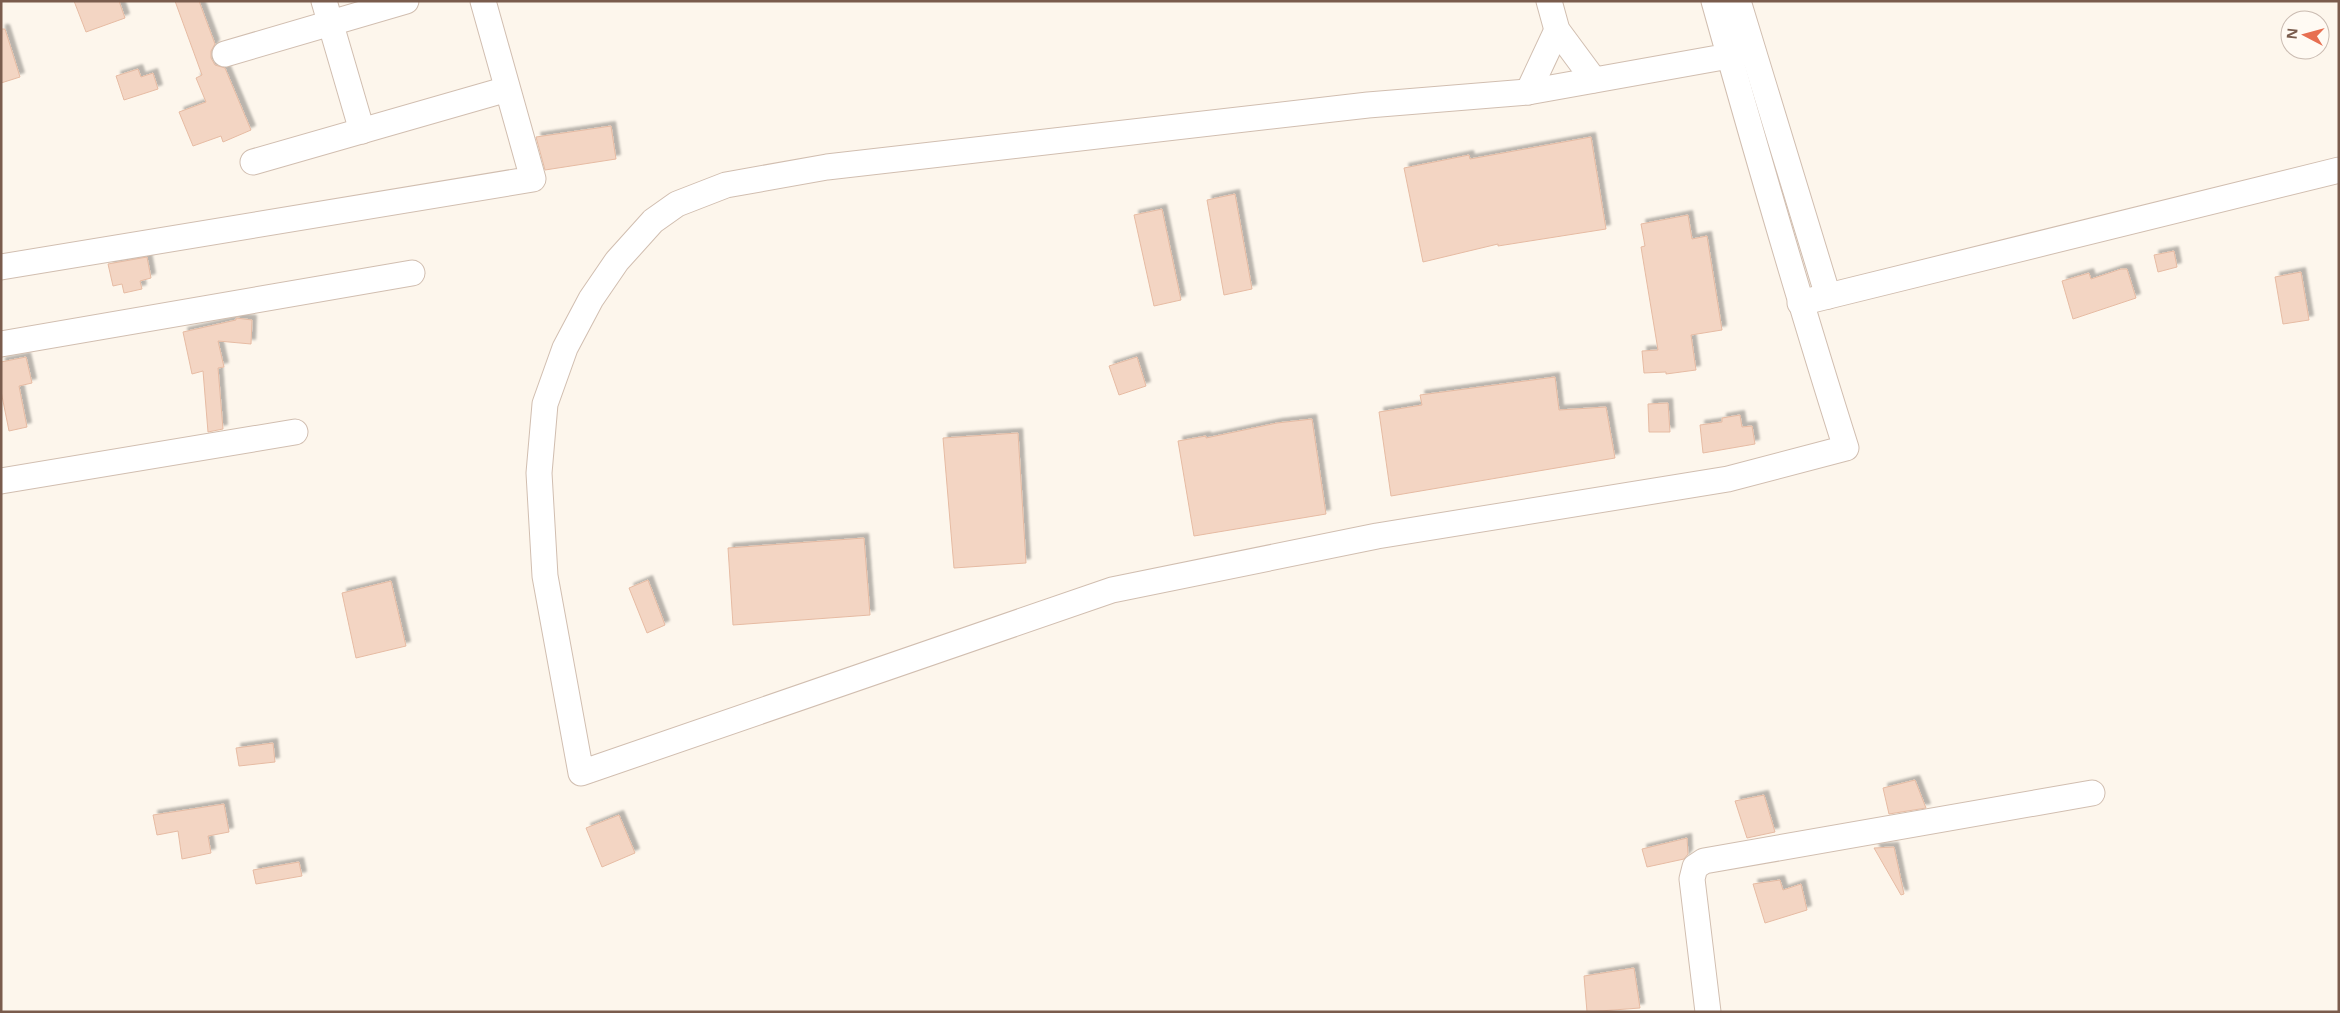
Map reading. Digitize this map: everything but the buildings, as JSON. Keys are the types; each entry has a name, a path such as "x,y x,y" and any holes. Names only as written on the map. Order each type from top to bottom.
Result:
{"street":[{"path":"225,54 327,12 406,1"},
{"path":"1,267 532,179 483,1"},
{"path":"1549,1 1557,30 1594,80"},
{"path":"1714,1 1741,54 1828,296"},
{"path":"1738,1 1741,54 1800,303 1846,448 1728,480 1378,536 1112,590 581,773 545,576 539,473 545,404 565,348 591,298 617,261 653,221 678,204 726,185 827,167 1368,105 1528,92 1741,54"},
{"path":"327,12 362,131"},
{"path":"1528,92 1557,30"},
{"path":"253,162 497,92"},
{"path":"1800,303 2339,170"},
{"path":"1,344 412,273"},
{"path":"1,481 295,432"},
{"path":"1708,1012 1692,879 1695,868 1704,861 2092,793"}]}
